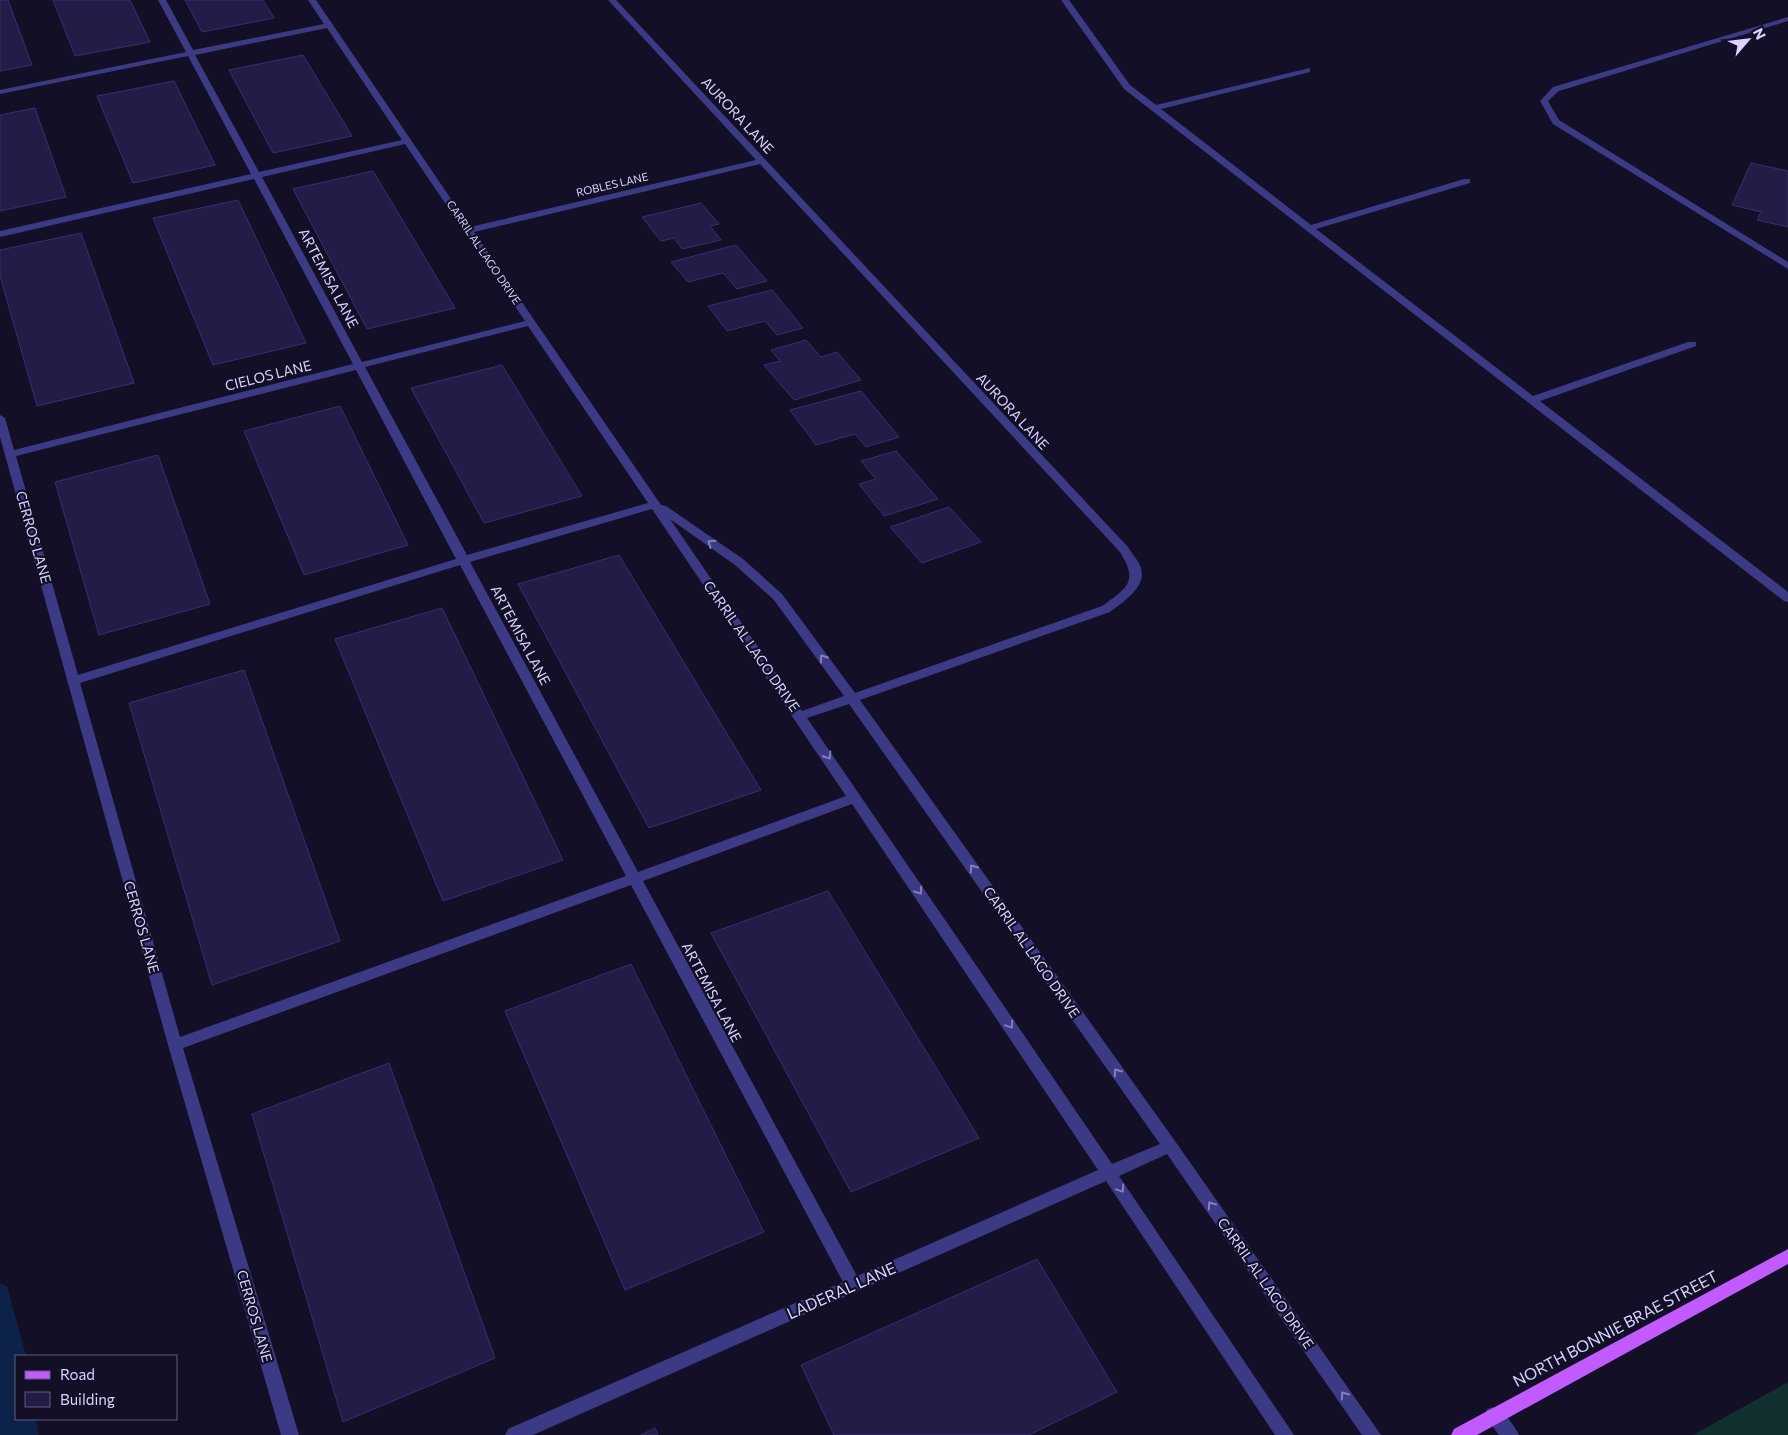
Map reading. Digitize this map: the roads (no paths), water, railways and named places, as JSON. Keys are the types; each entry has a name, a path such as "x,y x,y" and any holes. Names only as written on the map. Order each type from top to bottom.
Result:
{"main road":[{"name":"NORTH BONNIE BRAE STREET","path":"1460,1435 1493,1415 1788,1256"}],"street":[{"name":"ARTEMISA LANE","path":"162,0 853,1285"},
{"name":"CARRIL AL LAGO DRIVE","path":"312,0 1110,1171 1286,1435"},
{"name":"AURORA LANE","path":"612,0 1117,543 1135,568 1134,582 1122,597 1106,609 801,716"},
{"path":"1065,0 1127,87 1788,598"},
{"path":"1788,19 1556,89 1544,101 1556,122 1788,266"},
{"path":"0,92 330,25"},
{"path":"1155,108 1307,70"},
{"path":"0,234 408,141"},
{"name":"ROBLES LANE","path":"468,230 762,161"},
{"path":"1309,228 1467,181"},
{"name":"CIELOS LANE","path":"10,454 531,322"},
{"path":"1532,400 1692,344"},
{"name":"CERROS LANE","path":"0,418 175,1045 290,1435"},
{"path":"74,681 464,560 656,504"},
{"name":"CARRIL AL LAGO DRIVE","path":"656,504 739,562 778,597 852,698 1170,1146 1372,1435"},
{"path":"175,1045 855,798"},
{"name":"LADERAL LANE","path":"514,1435 1170,1146"},
{"path":"1493,1415 1510,1435"}],"water":[{"path":"0,1283 7,1286 26,1355 15,1355 15,1420 36,1420 39,1435 0,1435"}]}
